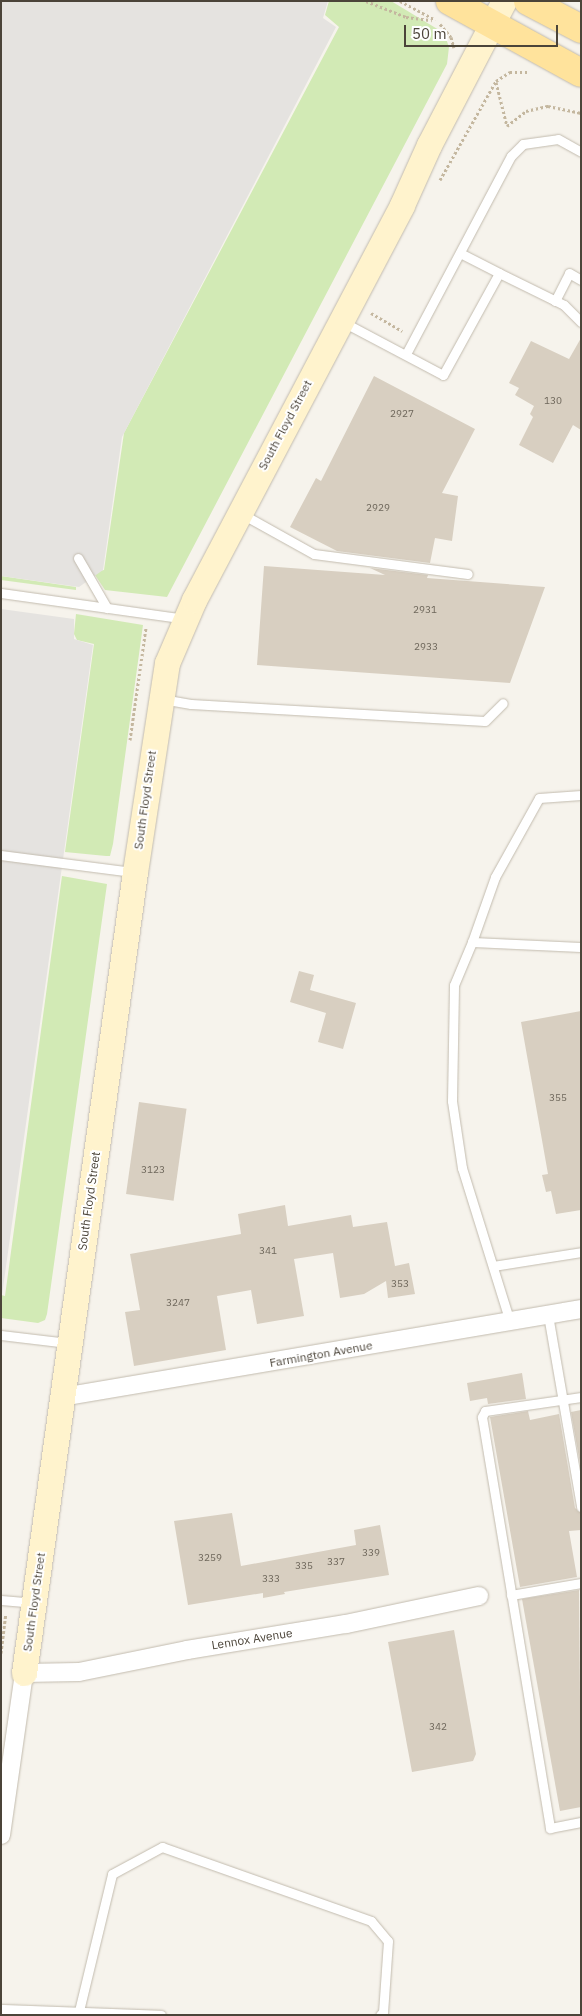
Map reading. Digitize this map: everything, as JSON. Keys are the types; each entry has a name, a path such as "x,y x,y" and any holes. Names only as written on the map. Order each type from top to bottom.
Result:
{"main road":[{"path":"528,1 581,29"},
{"path":"443,11 497,12 581,73"}],"street":[{"name":"South Floyd Street","path":"24,1673 135,872 160,698 167,663 185,619 239,512 402,205 497,12"},
{"name":"Farmington Avenue","path":"62,1397 581,1309"},
{"name":"Lennox Avenue","path":"24,1673 79,1672 187,1650 346,1624 478,1596"},
{"path":"1,1835 24,1673"}],"lane":[{"path":"406,354 511,156 523,144 558,139 581,152"},
{"path":"460,253 555,301 581,322"},
{"path":"340,320 444,375 499,273"},
{"path":"555,301 569,274 581,280"},
{"path":"239,512 314,554 468,574"},
{"path":"78,558 107,608"},
{"path":"1,593 185,619"},
{"path":"160,698 191,704 486,721 503,703"},
{"path":"510,1322 462,1168 452,1101 454,984 472,942 495,877 540,798 581,795"},
{"path":"1,855 135,872"},
{"path":"472,942 581,947"},
{"path":"493,1266 581,1252"},
{"path":"548,1315 581,1507"},
{"path":"1,1335 70,1343"},
{"path":"581,1397 485,1411 482,1418 550,1828 581,1822"},
{"path":"511,1595 581,1583"},
{"path":"1,1600 34,1604"},
{"path":"79,2013 112,1874 162,1847 371,1921 388,1941 383,2012 380,2015"},
{"path":"1,2009 161,2015"}],"path":[{"path":"366,1 406,17 443,11"},
{"path":"400,1 443,11"},
{"path":"443,11 454,52"},
{"path":"463,136 496,81 510,72 533,74"},
{"path":"496,81 507,126 526,111 542,107 581,113"},
{"path":"370,312 403,332"},
{"path":"1,1653 6,1614"}],"green space":[{"path":"329,1 391,1 444,33 449,47 447,64 167,597 105,590 93,572 104,570 124,433 339,27 325,15"},
{"path":"1,576 76,587 76,590 1,580"},
{"path":"76,614 143,625 110,856 65,852 94,644 77,640 74,634"},
{"path":"62,876 107,884 47,1314 45,1320 38,1323 1,1318 1,1295 5,1296"}],"shaded area":[{"path":"1,1 328,1 323,18 336,27 122,437 103,570 79,587 1,576"},
{"path":"1,609 74,619 74,639 93,645 2,1295"}],"building":[{"path":"581,338 581,430 573,425 553,463 519,445 533,417 530,414 534,406 515,395 519,388 509,383 531,341 569,359"},
{"path":"374,376 475,429 442,493 458,496 452,541 435,538 430,563 337,551 290,527 316,478 321,481"},
{"path":"264,566 385,575 370,568 428,575 427,578 545,587 510,683 257,665"},
{"path":"299,971 314,975 310,990 356,1003 343,1049 318,1042 326,1013 290,1002"},
{"path":"581,1011 581,1210 556,1214 551,1191 546,1192 542,1175 548,1174 521,1022"},
{"path":"139,1102 187,1109 174,1201 126,1194"},
{"path":"285,1205 288,1226 351,1215 353,1227 387,1222 395,1266 409,1263 415,1294 388,1298 386,1281 364,1294 340,1298 333,1253 294,1259 304,1316 257,1324 251,1290 217,1296 226,1350 134,1366 125,1312 140,1310 130,1254 241,1234 238,1214"},
{"path":"522,1373 526,1399 488,1404 487,1398 470,1401 467,1383"},
{"path":"581,1410 581,1469 571,1412"},
{"path":"528,1411 530,1420 559,1414 575,1508 581,1513 581,1530 569,1531 577,1577 520,1587 490,1417"},
{"path":"232,1513 241,1566 356,1545 354,1530 380,1525 389,1575 284,1592 285,1594 263,1598 263,1593 188,1605 174,1521"},
{"path":"579,1590 581,1807 560,1811 522,1599"},
{"path":"454,1630 476,1754 473,1761 412,1772 388,1642"}]}
